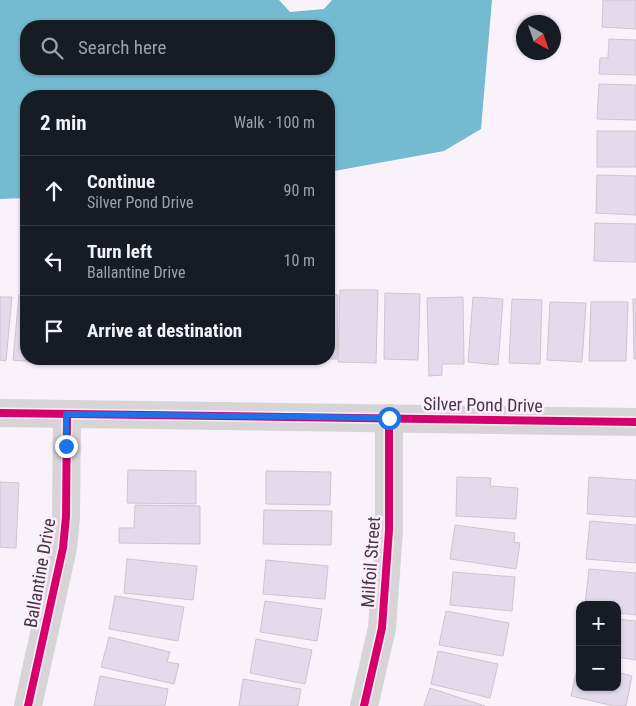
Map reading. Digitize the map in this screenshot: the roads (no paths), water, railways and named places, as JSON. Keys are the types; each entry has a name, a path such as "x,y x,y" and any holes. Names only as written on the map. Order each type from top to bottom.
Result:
{"street":[{"name":"Silver Pond Drive","path":"0,413 636,422"},
{"name":"Ballantine Drive","path":"28,706 63,548 66,517 66,414"},
{"name":"Milfoil Street","path":"364,706 382,628 389,530 389,418"}],"water":[{"path":"0,0 279,0 290,12 324,9 332,0 492,0 481,129 444,151 335,171 335,90 20,90 20,198 0,199"}]}
